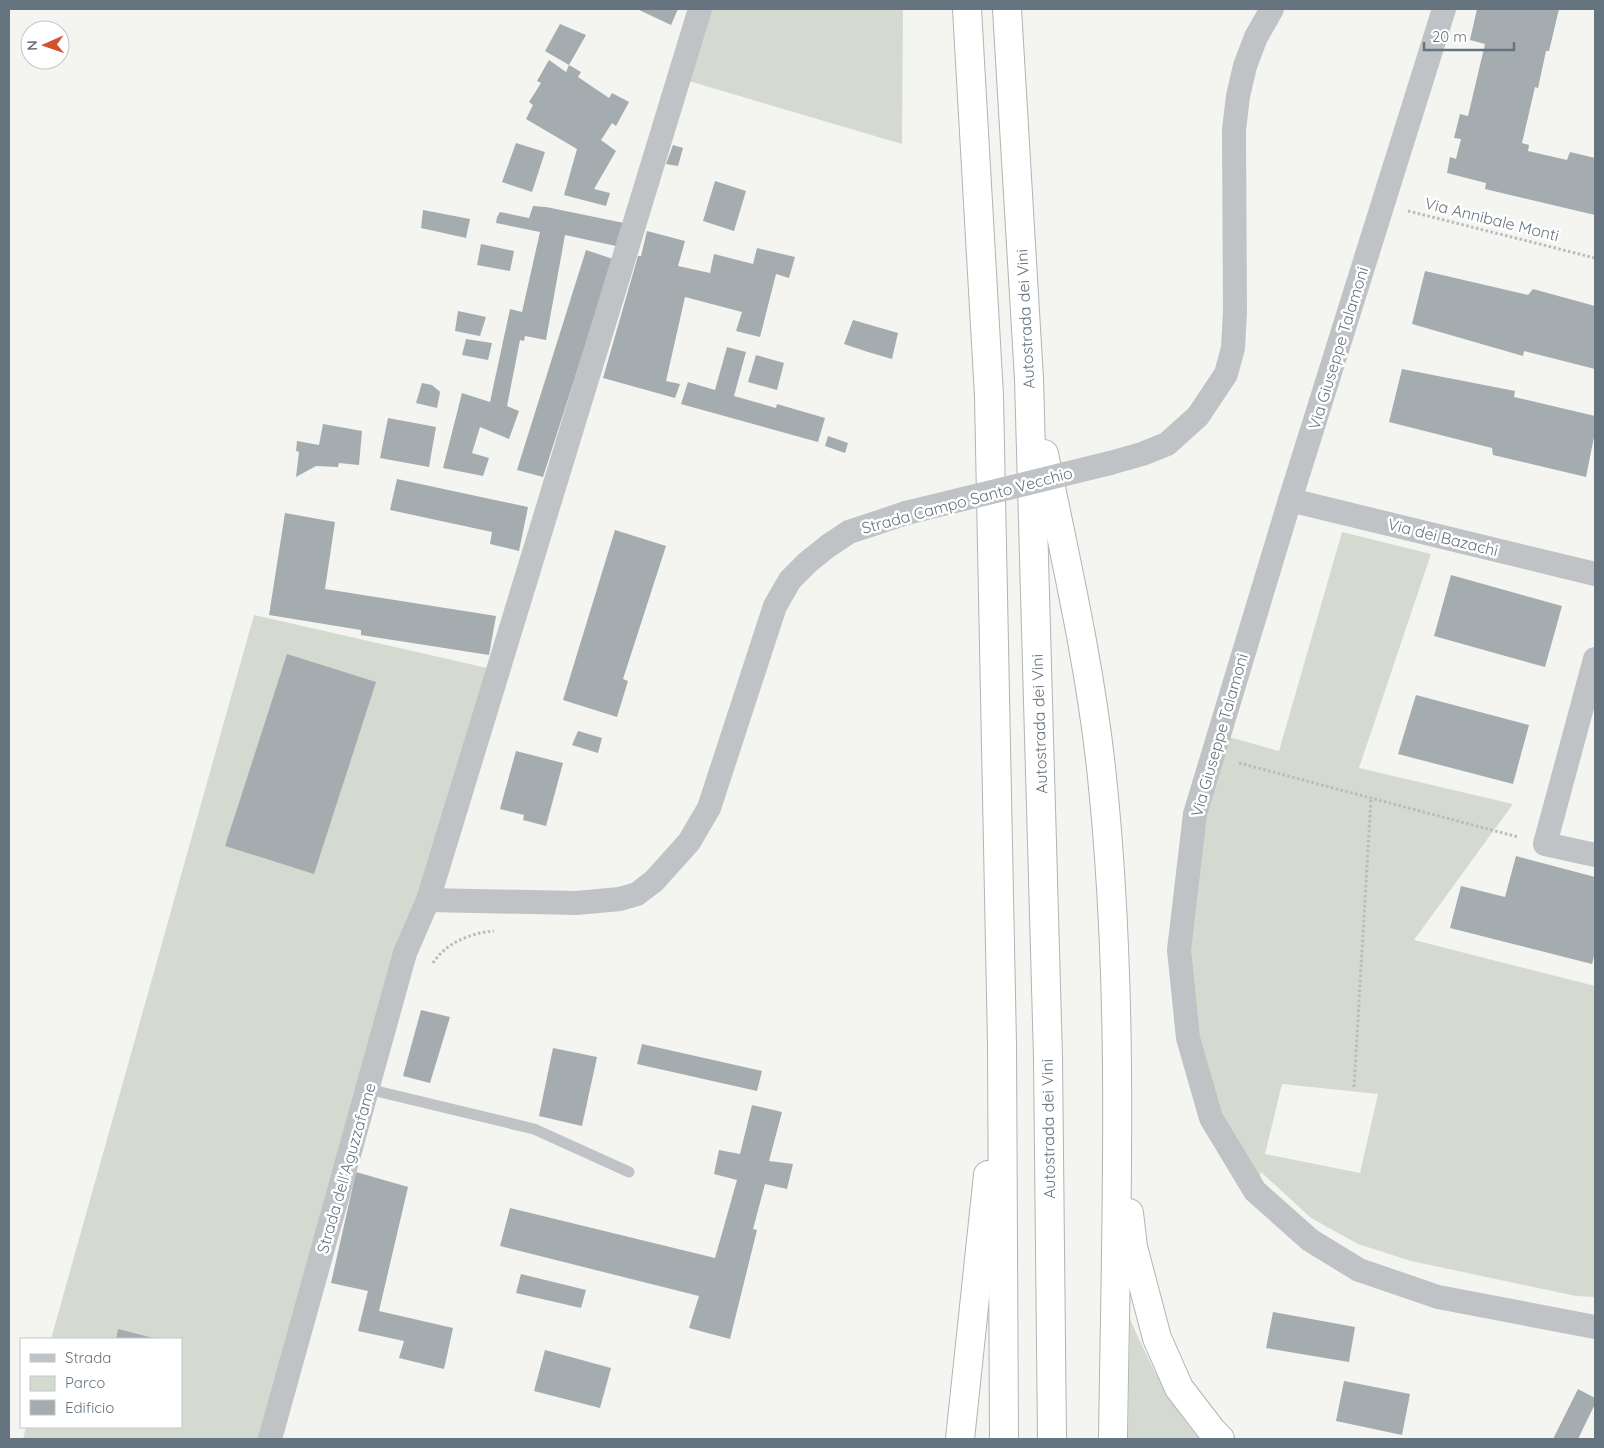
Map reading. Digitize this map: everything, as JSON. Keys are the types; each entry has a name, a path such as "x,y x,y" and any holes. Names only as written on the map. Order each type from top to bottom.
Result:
{"highway":[{"path":"967,9 989,396 1002,1045 1004,1439"},
{"name":"Autostrada dei Vini","path":"1007,9 1029,379 1048,1058 1052,1439"},
{"path":"1029,379 1084,653 1102,776 1114,936 1117,1118 1113,1439"},
{"path":"960,1439 1002,1045"},
{"path":"1117,1118 1133,1247 1157,1338 1179,1388 1220,1439"}],"street":[{"name":"Strada dell'Aguzzafame","path":"270,1439 405,953 428,900 700,9"},
{"name":"Strada Campo Santo Vecchio","path":"428,900 576,903 620,899 637,894 654,881 689,842 709,808 774,606 790,580 814,556 848,532 906,513 1142,454 1167,444 1198,416 1226,374 1234,348 1234,130 1238,96 1245,66 1256,37 1272,9"},
{"name":"Via Giuseppe Talamoni","path":"1444,9 1290,500 1195,814 1180,950 1188,1038 1211,1118 1256,1191 1310,1240 1359,1270 1438,1297 1595,1327"},
{"name":"Via dei Bazachi","path":"1290,500 1595,574"},
{"path":"1595,658 1545,844 1595,855"}],"lane":[{"path":"368,1089 534,1129 629,1172"}],"path":[{"name":"Via Annibale Monti","path":"1383,205 1595,258"},
{"path":"1212,756 1545,844"},
{"path":"1354,1087 1371,798"},
{"path":"400,973 424,980 439,954 451,945 466,937 496,931"}],"green space":[{"path":"704,9 903,9 902,144 682,79"},
{"path":"1342,532 1431,554 1359,768 1513,804 1414,940 1595,986 1595,1297 1576,1296 1411,1261 1358,1244 1311,1218 1261,1172 1255,1194 1217,1123 1180,951 1218,734 1279,751","holes":["1282,1084 1378,1094 1360,1173 1265,1154"]},
{"path":"254,615 496,670 271,1439 23,1439 26,1428 182,1428 182,1338 51,1338"},
{"path":"1130,1319 1160,1382 1178,1411 1199,1439 1128,1439"}],"building":[{"path":"637,9 678,9 671,25"},
{"path":"1477,9 1559,9 1549,51 1546,51 1538,88 1535,87 1522,143 1529,145 1528,151 1567,160 1570,152 1595,158 1595,215 1485,189 1486,183 1447,173 1450,157 1456,159 1461,139 1454,138 1460,114 1468,116 1485,44 1470,40"},
{"path":"560,24 586,35 569,65 545,51"},
{"path":"549,60 566,72 569,65 581,72 578,77 609,98 612,93 629,102 616,126 612,123 601,140 616,151 594,189 610,193 606,206 564,195 577,149 526,119 533,105 529,102 541,83 537,81"},
{"path":"516,143 545,152 532,192 502,182"},
{"path":"673,145 683,148 678,166 666,164"},
{"path":"715,181 746,191 734,231 703,221"},
{"path":"533,206 624,223 616,246 565,235 546,340 525,336 524,341 520,340 507,406 519,411 509,439 480,427 472,453 489,458 483,476 443,468 462,393 490,402 510,309 522,312 540,232 496,223 497,217 500,212 529,218"},
{"path":"423,210 470,219 466,238 421,228"},
{"path":"647,231 685,241 678,266 710,273 714,254 753,264 757,248 795,257 789,278 776,274 760,337 736,331 742,312 685,297 666,381 680,384 675,398 603,378"},
{"path":"481,244 514,251 510,271 477,265"},
{"path":"586,250 613,259 543,477 517,470"},
{"path":"1425,271 1528,295 1533,289 1595,306 1595,369 1524,351 1523,356 1412,324"},
{"path":"458,311 486,317 480,336 455,331"},
{"path":"853,320 898,333 892,359 844,344"},
{"path":"466,339 492,343 488,360 462,355"},
{"path":"727,347 746,352 734,396 776,408 777,404 825,418 818,442 681,404 688,382 715,390"},
{"path":"756,355 784,363 777,390 748,382"},
{"path":"1402,369 1515,391 1514,397 1595,416 1595,432 1586,477 1493,455 1492,448 1389,422"},
{"path":"422,383 432,385 440,392 437,408 416,403"},
{"path":"388,418 436,427 429,467 380,458"},
{"path":"323,424 362,431 359,465 339,463 338,467 316,466 296,477 299,452 296,451 297,441 319,445"},
{"path":"828,436 848,443 845,453 825,446"},
{"path":"397,479 528,507 519,551 490,544 492,532 390,510"},
{"path":"285,513 335,522 325,589 496,616 489,655 361,635 361,630 269,615"},
{"path":"615,530 666,546 623,679 628,681 617,717 563,700"},
{"path":"1451,575 1562,606 1545,667 1434,636"},
{"path":"287,654 376,682 314,874 225,846"},
{"path":"1416,695 1529,725 1513,784 1398,754"},
{"path":"578,731 602,738 598,753 572,745"},
{"path":"516,751 563,763 546,826 523,820 524,815 500,809"},
{"path":"1516,856 1595,877 1595,952 1592,964 1450,928 1461,886 1505,897"},
{"path":"421,1010 450,1017 430,1083 403,1076"},
{"path":"642,1044 762,1071 757,1091 637,1064"},
{"path":"553,1048 597,1057 582,1126 539,1116"},
{"path":"752,1105 782,1112 769,1161 793,1164 787,1189 765,1184 753,1229 757,1230 730,1339 689,1328 699,1296 500,1246 510,1208 715,1258 737,1180 714,1174 719,1150 740,1154"},
{"path":"356,1172 408,1187 379,1311 453,1328 444,1369 399,1358 404,1341 358,1331 368,1291 331,1283"},
{"path":"521,1274 586,1290 581,1308 516,1293"},
{"path":"1273,1312 1355,1327 1349,1362 1266,1348"},
{"path":"118,1329 153,1338 116,1338"},
{"path":"545,1350 611,1368 600,1408 534,1391"},
{"path":"1344,1381 1410,1394 1402,1435 1336,1421"},
{"path":"1578,1389 1595,1398 1595,1404 1578,1439 1553,1439"}]}
